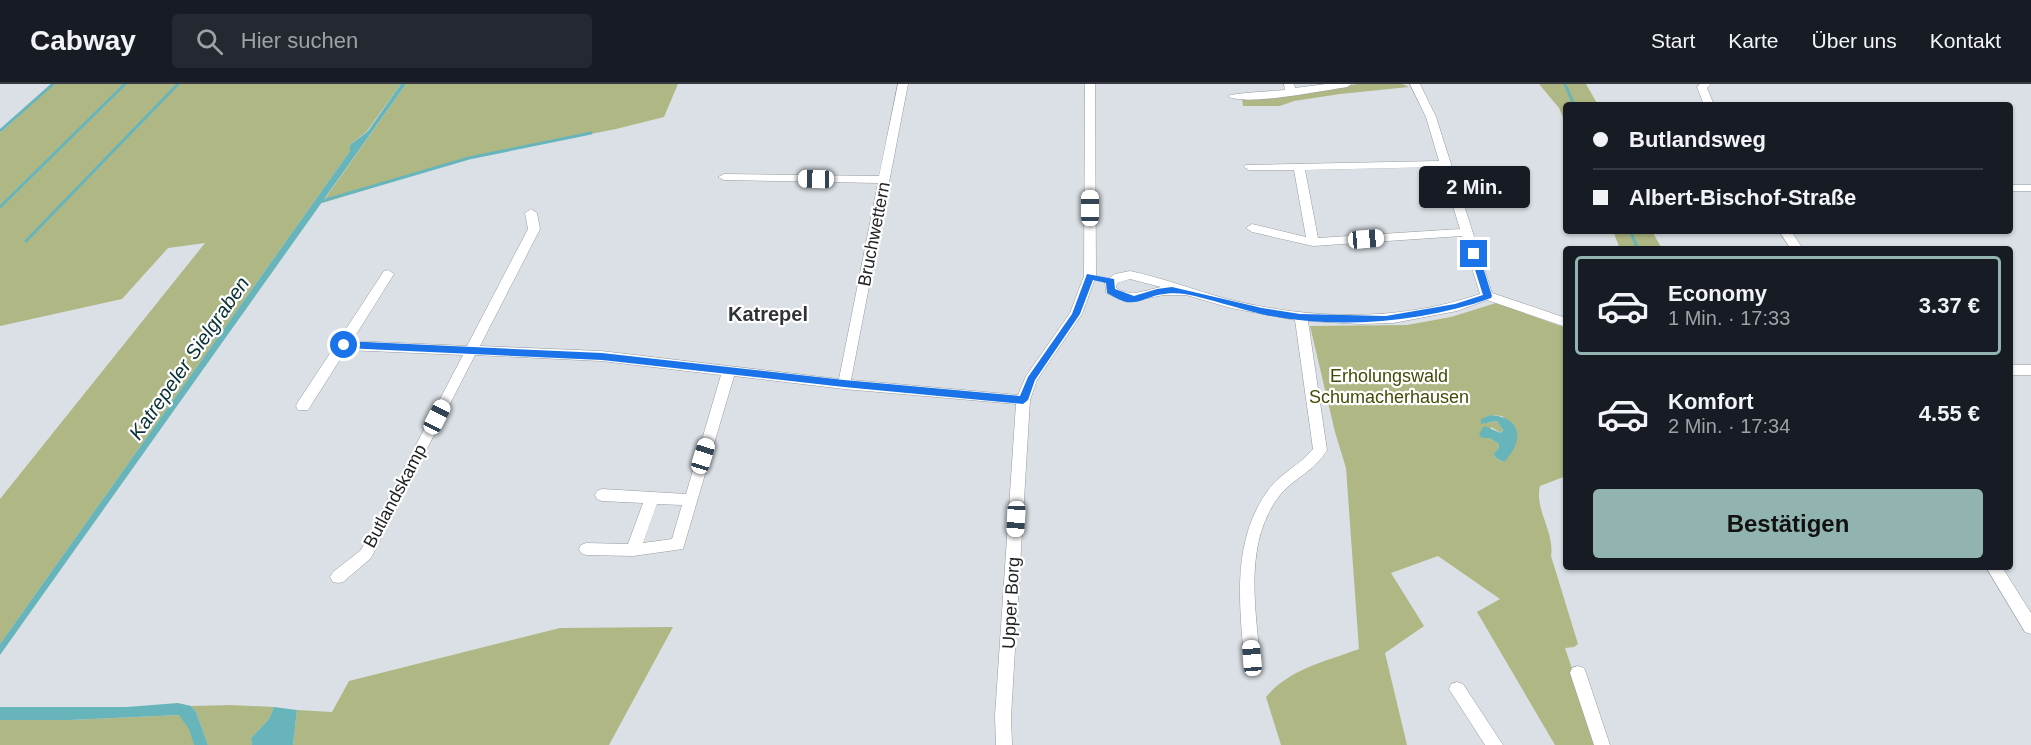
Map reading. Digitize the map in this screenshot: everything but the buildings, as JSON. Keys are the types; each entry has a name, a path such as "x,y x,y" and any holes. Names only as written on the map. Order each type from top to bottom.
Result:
{"street":[{"name":"Bruchwettern","path":"844,384 903,84"},
{"name":"Upper Borg","path":"1004,745 1003,716 1023,400 1031,379 1076,314 1090,276 1090,84"},
{"path":"1233,96 1254,97 1290,88 1347,84"},
{"path":"1415,84 1431,117 1487,296"},
{"path":"1706,84 1701,87 1708,102"},
{"path":"1249,167 1446,164"},
{"path":"1299,167 1313,242"},
{"path":"724,177 884,180"},
{"path":"2013,188 2030,188"},
{"name":"Butlandskamp","path":"338,577 366,554 534,230 531,213"},
{"path":"1252,228 1313,242 1468,232"},
{"path":"303,406 388,274"},
{"path":"1090,276 1111,281 1119,276 1130,275 1262,311 1300,317 1386,319 1456,307 1487,296 1563,322"},
{"path":"1111,281 1110,290 1127,299 1135,300 1157,292 1186,291"},
{"path":"1252,658 1246,582 1247,561 1255,533 1266,504 1273,494 1291,475 1317,457 1320,450 1300,317"},
{"path":"344,345 602,356 844,384 1023,400"},
{"path":"586,549 633,550 678,545 729,370"},
{"path":"2013,370 2031,370"},
{"path":"602,495 690,500"},
{"path":"633,550 652,498"},
{"path":"1996,570 2031,627"},
{"path":"1578,673 1602,745"},
{"path":"1457,689 1495,745"}],"green space":[{"path":"54,84 401,84 367,131 350,145 350,151 0,644 0,499 205,243 168,248 122,299 0,326 0,133"},
{"path":"406,84 678,84 664,117 616,129 472,157 322,203"},
{"path":"1357,84 1402,84 1409,87 1340,94 1294,101 1280,106 1243,106 1242,98 1295,94"},
{"path":"1539,84 1586,84 1596,102 1563,102 1563,117 1559,108"},
{"path":"1614,234 1654,234 1660,246 1619,246"},
{"name":"Erholungswald Schumacherhausen","path":"1496,303 1563,327 1563,477 1540,486 1539,495 1550,538 1551,556 1578,644 1565,648 1598,745 1555,745 1477,612 1500,599 1438,556 1391,573 1424,626 1385,653 1407,745 1281,745 1266,697 1275,687 1297,673 1359,649 1346,468 1335,432 1310,326 1407,325 1451,317","holes":["1491,415 1502,416 1516,428 1504,462 1493,454 1499,448 1498,443 1489,438 1491,427 1501,433 1503,429 1497,421 1487,423"]},
{"path":"673,627 609,745 293,745 297,710 332,712 349,681 560,628"},
{"path":"191,706 274,707 269,719 251,738 252,745 208,745 196,712"},
{"path":"180,715 190,729 194,745 0,745 0,720 70,720"}],"water":[{"path":"401,84 406,84 0,655 0,644 350,151 350,145 368,131"},
{"path":"1491,415 1509,421 1517,432 1515,446 1504,462 1493,454 1499,448 1498,443 1489,438 1482,438 1479,434 1484,426 1501,433 1503,430 1497,421 1481,424 1481,419"},
{"path":"178,703 191,706 196,712 208,745 194,745 189,729 179,715 70,720 0,720 0,707 127,707"},
{"path":"274,707 297,710 293,745 252,745 251,738 269,719"}],"waterway":[{"path":"0,131 53,84"},
{"path":"0,207 125,84"},
{"path":"26,241 178,84"},
{"path":"1565,84 1573,102"},
{"path":"319,202 469,158 591,133"},
{"path":"1631,234 1637,246"}],"district":[{"name":"Katrepel","path":"768,314"}],"route":[{"path":"344,345 602,356 844,384 1023,400 1031,379 1076,314 1090,276 1111,281 1110,290 1120,298 1135,300 1157,292 1186,291 1262,311 1300,317 1386,319 1420,315 1456,307 1487,296 1474,254"}],"water label":[{"name":"Katrepeler Sielgraben","path":"189,358"}]}
